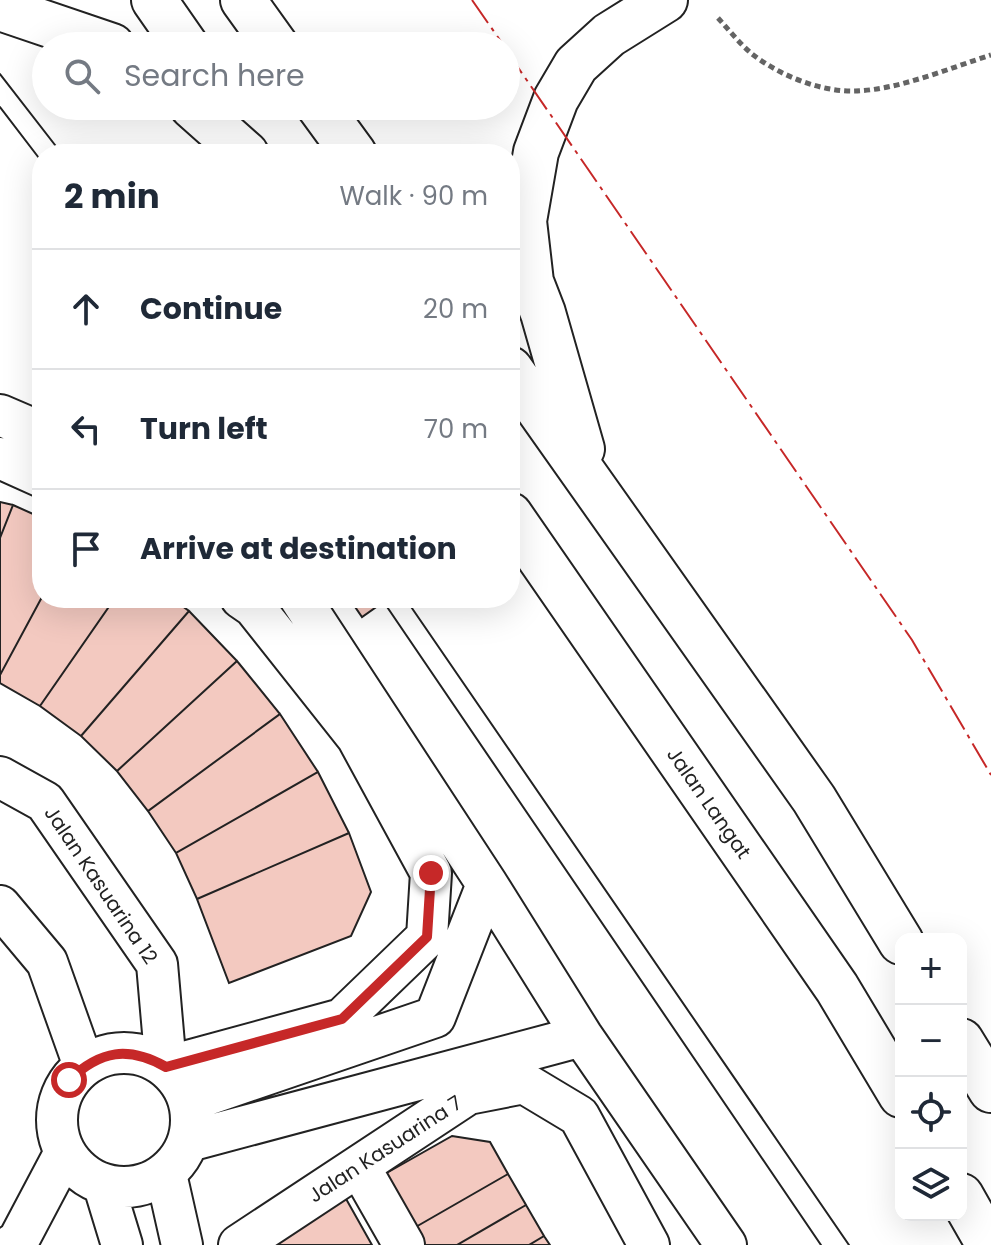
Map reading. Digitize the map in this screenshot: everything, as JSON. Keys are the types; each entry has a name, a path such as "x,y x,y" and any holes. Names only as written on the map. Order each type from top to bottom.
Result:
{"highway":[{"path":"154,0 176,32"},
{"path":"243,0 266,32"},
{"path":"593,484 531,282 524,221 536,152 556,99 576,65 609,35 665,0"},
{"path":"0,8 71,32"},
{"path":"208,120 235,144"},
{"path":"237,120 253,144"},
{"path":"329,120 347,144"},
{"path":"520,383 814,799 896,933"},
{"name":"Jalan Langat","path":"520,529 837,988 895,1085"},
{"path":"967,1051 991,1090"},
{"path":"967,1206 989,1245"},
{"path":"960,1221 970,1245"}],"street":[{"path":"0,415 32,429"},
{"path":"0,458 32,472"},
{"path":"166,1067 342,1019 427,937 431,873 357,737 255,608"},
{"path":"307,608 582,1036 726,1245"},
{"name":"Jalan Kasuarina 12","path":"0,777 45,802 157,964 166,1067"},
{"path":"189,1101 435,1017 487,884"},
{"path":"0,906 47,962 84,1066"},
{"path":"189,1141 582,1036"},
{"path":"125,1053 147,1057 166,1067 180,1082 189,1101 192,1121 189,1141 180,1160 166,1174 136,1187 104,1186 74,1168 64,1154 57,1135 58,1106 69,1080 84,1066 103,1056 125,1053"},
{"name":"Jalan Kasuarina 7","path":"239,1245 468,1094 524,1083 579,1116 649,1245"},
{"path":"12,1245 18,1241 64,1154"},
{"path":"359,1166 404,1245"},
{"path":"166,1174 182,1245"},
{"path":"104,1186 122,1245"}],"path":[{"path":"718,18 751,53 784,73 814,85 854,91 897,83 991,55"}],"building":[{"path":"0,502 13,505 0,538"},
{"path":"13,505 32,514 32,608 36,608 0,675 0,538"},
{"path":"36,608 108,608 40,706 0,683 0,675"},
{"path":"108,608 185,608 189,611 81,736 40,706"},
{"path":"356,608 375,608 362,617"},
{"path":"189,611 237,661 117,771 81,736"},
{"path":"237,661 280,714 148,811 117,771"},
{"path":"280,714 318,772 176,853 148,811"},
{"path":"318,772 349,833 197,899 176,853"},
{"path":"349,833 371,892 351,936 229,983 197,899"},
{"path":"452,1136 490,1142 508,1174 407,1232 376,1179"},
{"path":"508,1174 526,1205 457,1245 415,1245 407,1232"},
{"path":"345,1197 372,1245 261,1245"},
{"path":"526,1205 544,1236 529,1245 457,1245"},
{"path":"544,1236 550,1245 529,1245"}],"tram line":[{"path":"0,74 32,115"},
{"path":"0,107 32,149"},
{"path":"36,120 54,144"},
{"path":"388,608 821,1245"},
{"path":"412,608 849,1245"}],"power":[{"path":"472,0 494,32"},
{"path":"520,70 912,640 991,775"}],"route":[{"path":"69,1080 84,1066 103,1056 125,1053 147,1057 166,1067 342,1019 427,937 431,873"}]}
